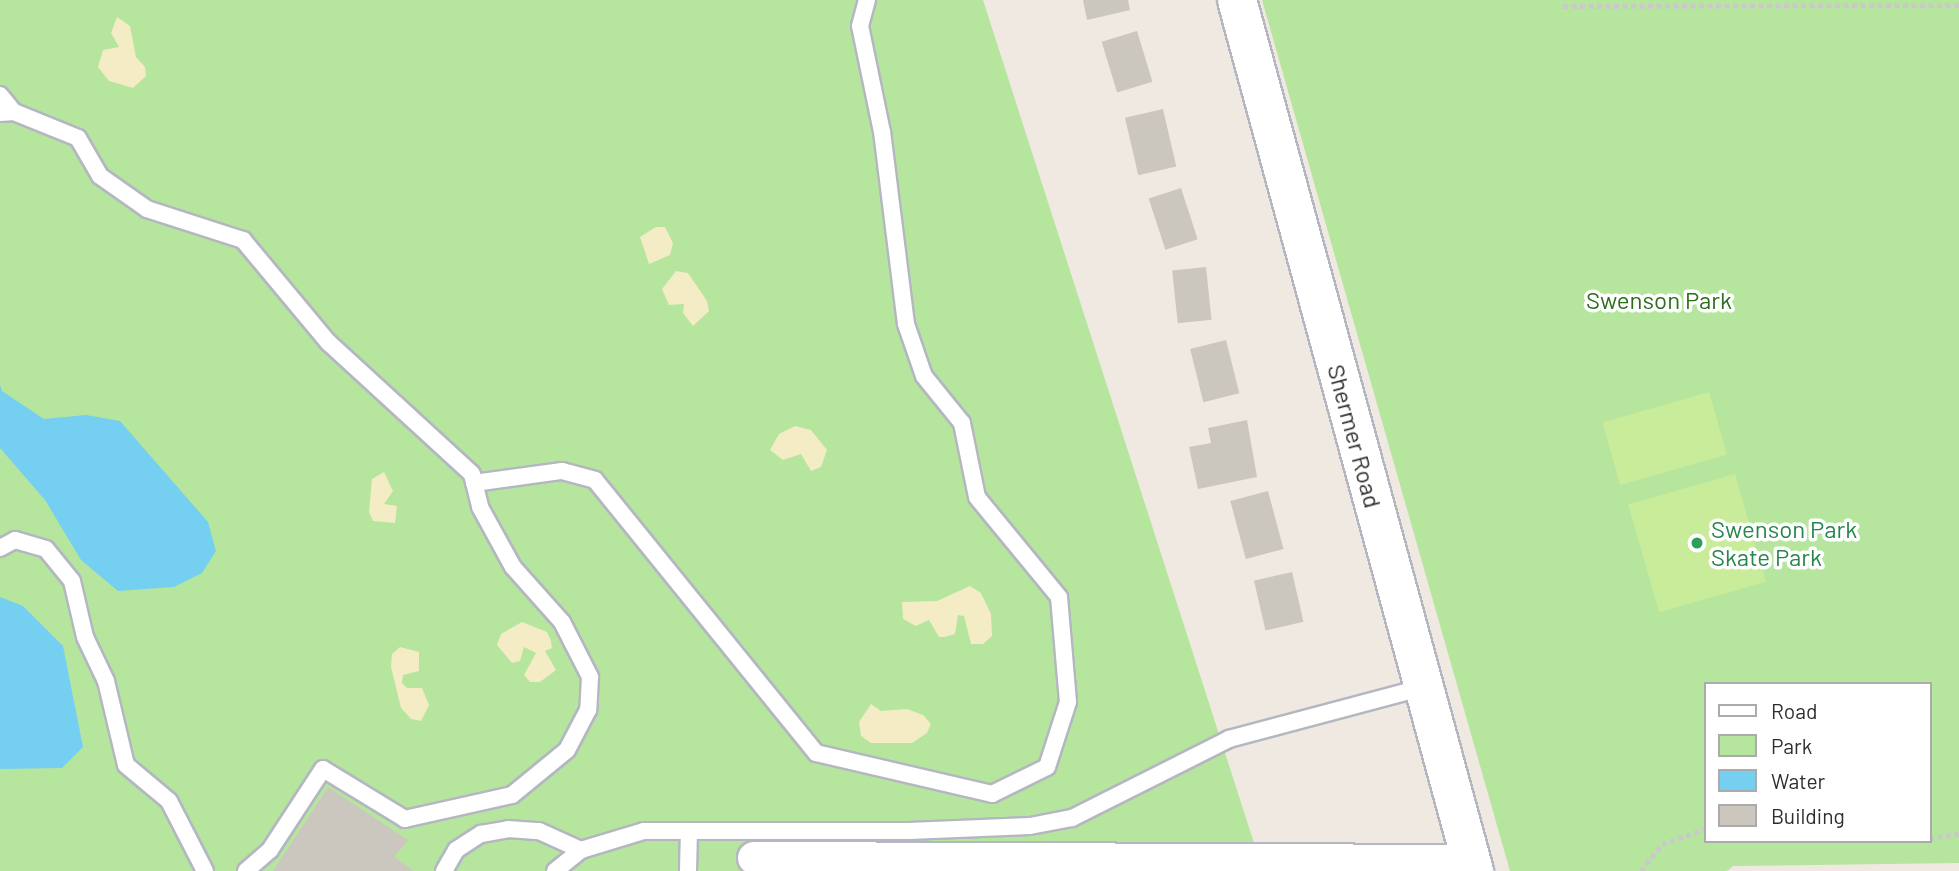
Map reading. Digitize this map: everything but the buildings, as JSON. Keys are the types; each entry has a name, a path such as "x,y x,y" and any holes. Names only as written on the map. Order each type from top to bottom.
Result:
{"main road":[{"name":"Shermer Road","path":"1237,0 1473,866"}],"street":[{"path":"754,858 987,866 1473,866"}],"lane":[{"path":"474,483 562,471 595,480 816,753 992,794 1047,768 1068,702 1059,597 977,497 962,423 924,376 906,324 882,132 860,26 867,0"},
{"path":"0,94 7,113 78,138 100,176 147,209 243,240 328,342 472,474 480,507 513,567 562,622 590,677 588,710 567,750 512,795 405,819 323,769 270,850 246,871"},
{"path":"0,548 15,540 46,549 72,581 85,637 106,681 126,765 169,800 205,871"},
{"path":"555,871 581,850 644,831 1030,826 1072,818 1229,739 1424,687"},
{"path":"444,871 464,844 481,834 508,829 540,831 581,850"},
{"path":"688,871 689,831"}],"path":[{"path":"1563,6 1959,5"},
{"path":"1641,871 1662,844 1703,830"},
{"path":"1931,838 1959,834"}],"green space":[{"path":"0,0 983,0 1254,843 745,846 744,871 0,871"},
{"name":"Swenson Park","path":"1262,0 1959,0 1959,863 1733,866 1727,871 1510,871"},
{"path":"1709,392 1727,454 1620,485 1602,423"},
{"name":"Swenson Park Skate Park","path":"1735,474 1766,582 1659,612 1628,505"}],"sand":[{"path":"117,17 130,26 136,57 145,67 146,76 133,88 109,81 98,67 103,50 119,47 111,33"},
{"path":"656,227 665,227 673,243 670,255 649,264 640,237"},
{"path":"676,271 688,273 707,301 709,311 693,326 683,313 684,304 669,305 662,289"},
{"path":"795,426 811,430 827,450 821,467 811,471 801,454 783,460 770,450 779,434"},
{"path":"384,472 393,491 384,504 397,506 395,523 373,521 369,512 372,479"},
{"path":"970,586 981,593 991,614 992,636 983,644 971,644 964,616 958,615 955,634 945,637 939,637 929,620 916,626 903,619 902,602 937,601"},
{"path":"522,622 547,632 551,641 552,648 545,651 556,670 540,682 530,682 524,675 536,653 524,647 520,661 512,663 497,645 501,634"},
{"path":"400,647 419,652 419,671 403,675 402,683 407,688 422,688 429,705 421,721 411,719 401,708 391,667 392,654"},
{"path":"871,704 881,711 907,709 923,715 931,724 927,733 912,743 871,743 861,736 859,722"}],"water":[{"path":"0,385 2,391 44,419 86,415 120,421 208,522 216,551 202,573 174,587 118,591 81,560 45,500 0,448"},
{"path":"0,597 23,606 63,646 83,747 62,768 0,769"}],"place":[{"name":"Swenson Park Skate Park","path":"1697,543"}]}
